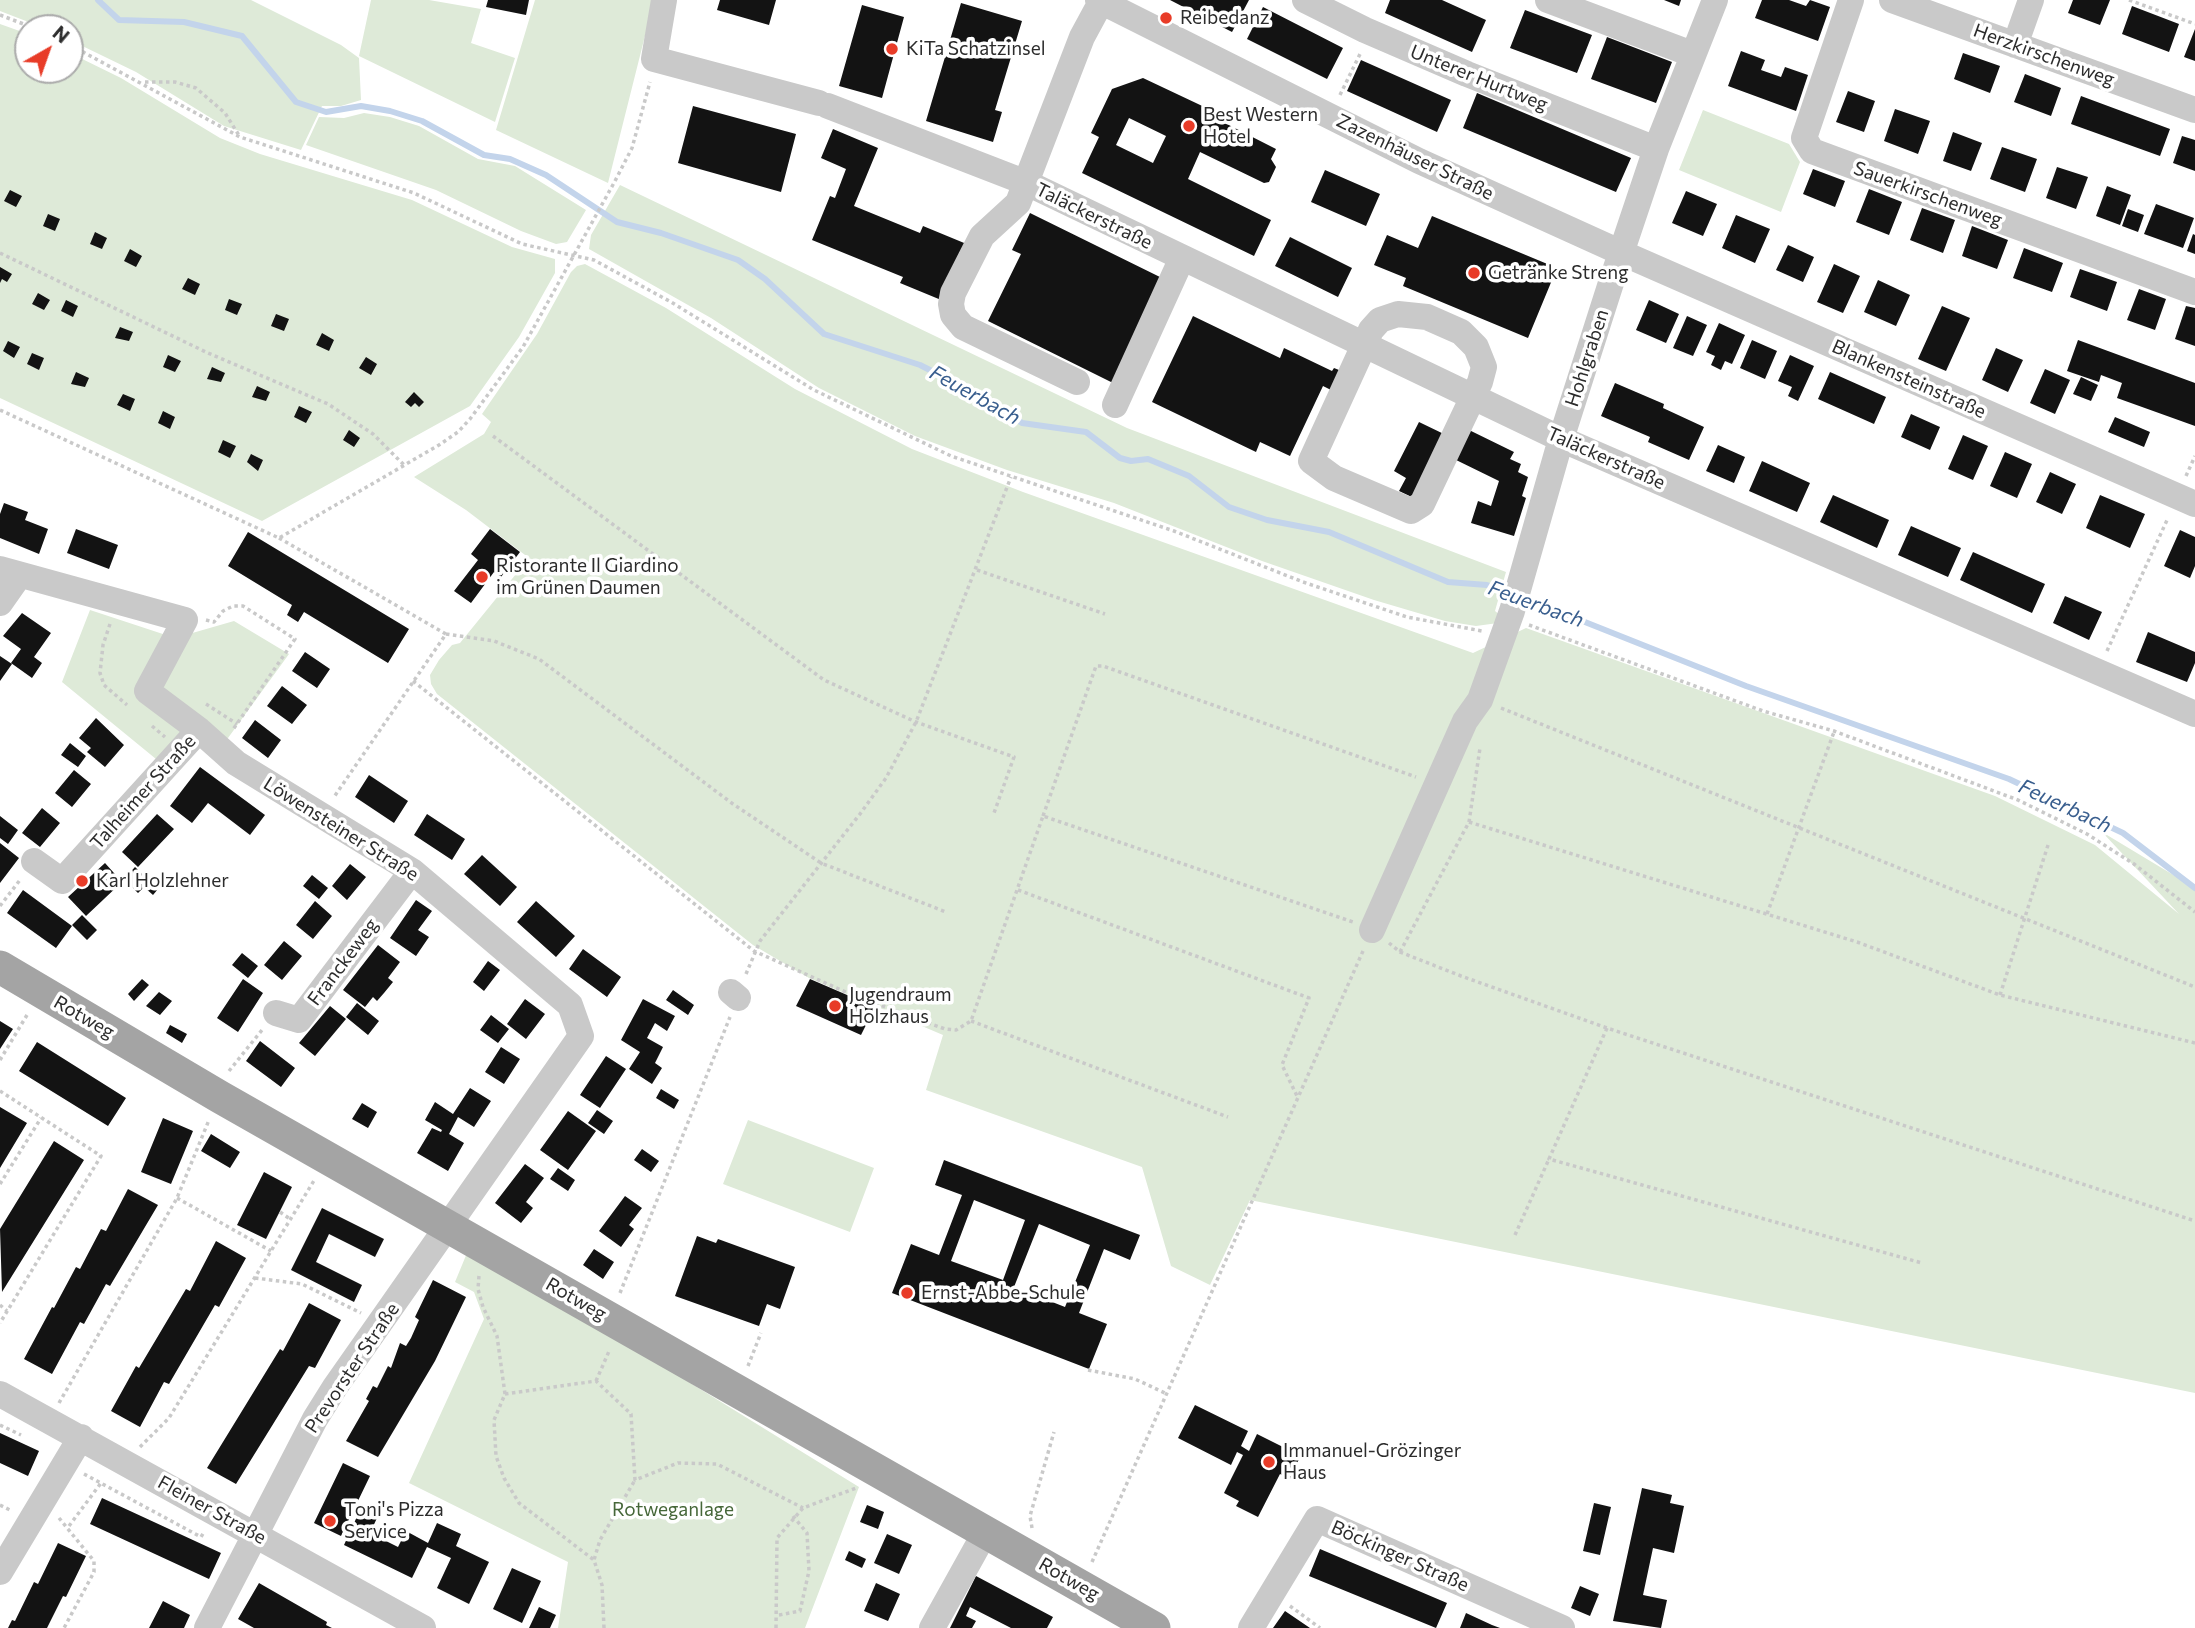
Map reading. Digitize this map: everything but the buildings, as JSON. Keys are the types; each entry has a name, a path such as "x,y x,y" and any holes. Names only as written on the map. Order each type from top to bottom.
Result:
{"main road":[{"name":"Rotweg","path":"0,967 215,1107 447,1225 1154,1628"}],"street":[{"path":"654,59 664,0"},
{"name":"Taläckerstraße","path":"1027,183 1082,37 1100,0"},
{"name":"Zazenhäuser Straße","path":"1100,0 1330,116 1622,253"},
{"name":"Unterer Hurtweg","path":"1305,0 1371,33 1657,149"},
{"path":"1548,0 1692,54"},
{"name":"Hohlgraben","path":"1372,930 1465,721 1480,700 1622,253 1657,149 1715,0"},
{"name":"Sauerkirschenweg","path":"1852,0 1804,138 1812,151 2195,292"},
{"name":"Herzkirschenweg","path":"1892,0 2195,110"},
{"path":"2015,44 2031,0"},
{"name":"Taläckerstraße","path":"654,59 823,105 1027,183 1561,439 2195,714"},
{"path":"1027,183 1018,203 982,236 953,293 953,315 963,327 984,340 1077,382"},
{"name":"Blankensteinstraße","path":"1622,253 2186,500"},
{"path":"1115,405 1182,258"},
{"path":"1398,314 1427,317 1461,332 1476,347 1484,367 1473,397 1418,509 1411,511 1334,478 1311,461 1364,345 1380,320 1398,314"},
{"path":"0,603 10,573 185,620"},
{"name":"Löwensteiner Straße","path":"185,620 147,691 200,730 219,750 321,816 412,870 570,1005 581,1036 447,1225"},
{"name":"Talheimer Straße","path":"34,862 62,881 200,730"},
{"name":"Franckeweg","path":"276,1013 299,1020 412,870"},
{"name":"Prevorster Straße","path":"207,1628 315,1419 447,1225"},
{"name":"Fleiner Straße","path":"0,1394 423,1628"},
{"path":"0,1572 81,1437"},
{"name":"Böckinger Straße","path":"1251,1628 1317,1519 1562,1628"},
{"path":"932,1628 986,1531"}],"path":[{"path":"2129,0 2195,24"},
{"path":"1330,116 1371,33"},
{"path":"84,52 240,137 414,193 522,244 594,260 671,302 814,390 951,456 1174,531 1303,582 1407,617 1471,631 1511,609 1523,622 1763,712 1834,731 2018,800 2075,829 2134,864 2195,912"},
{"path":"279,538 458,432 470,419 523,347 632,148 642,119 654,59"},
{"path":"143,82 174,82 196,88 225,113 240,137"},
{"path":"0,253 208,353 328,404 373,434 404,465"},
{"path":"0,410 279,538 446,634 494,641 539,659 733,804 821,863 946,912"},
{"path":"493,436 824,680 916,722 1014,757 1014,764 994,813"},
{"path":"606,1316 619,1294 657,1203 734,995 754,951 886,778 916,722 1011,477"},
{"path":"2098,672 2186,500"},
{"path":"977,570 1105,614"},
{"path":"185,620 195,617 214,622 223,611 233,606 243,606 295,639 219,750"},
{"path":"321,816 446,634"},
{"path":"413,681 754,951 850,994 945,1029 956,1030 971,1021 1096,666 1438,785"},
{"path":"1480,700 2195,987"},
{"path":"1767,914 1834,731"},
{"path":"1400,951 1468,822 1481,740"},
{"path":"1043,816 1333,913 1372,930 1400,951 1607,1028 2195,1221"},
{"path":"1468,822 1857,942 2000,995 2195,1043"},
{"path":"2000,995 2049,842"},
{"path":"0,906 34,862"},
{"path":"1018,890 1309,998 1282,1065 1298,1098"},
{"path":"1081,1586 1372,930"},
{"path":"0,1060 10,1038 41,992"},
{"path":"50,1420 177,1198 228,1072 276,1013"},
{"path":"971,1021 1228,1118"},
{"path":"1515,1236 1607,1028"},
{"path":"0,1091 101,1156 0,1323"},
{"path":"0,1184 41,1118"},
{"path":"1549,1159 1922,1263"},
{"path":"130,1464 138,1449 169,1418 315,1178"},
{"path":"177,1198 271,1251"},
{"path":"279,1212 290,1219"},
{"path":"479,1276 478,1289 483,1307 497,1336 505,1394 494,1420 496,1456 504,1478 519,1503 594,1560 602,1585 604,1628"},
{"path":"255,1278 302,1284 381,1323"},
{"path":"0,1306 7,1311"},
{"path":"753,1352 761,1333"},
{"path":"596,1381 610,1350"},
{"path":"1088,1370 1135,1379 1167,1394"},
{"path":"505,1394 596,1381"},
{"path":"594,1560 600,1541 635,1480 631,1414 596,1381"},
{"path":"0,1425 22,1435"},
{"path":"1034,1505 1054,1432"},
{"path":"635,1480 678,1463 717,1464 803,1507"},
{"path":"776,1628 779,1615 777,1538 803,1507 859,1488 871,1465"},
{"path":"61,1470 73,1478 86,1473 201,1537"},
{"path":"69,1526 101,1483"},
{"path":"41,1504 69,1526 94,1561 94,1572 65,1628"},
{"path":"0,1505 16,1514"},
{"path":"779,1615 800,1611 809,1571 807,1532 793,1516"},
{"path":"1272,1592 1320,1628"}],"green space":[{"path":"0,0 251,0 341,45 359,58 361,100 341,106 322,106 301,150 224,126 136,72 84,47 84,14 14,14 14,16 0,11"},
{"path":"371,0 429,0 481,9 471,43 515,58 495,122 359,56"},
{"path":"535,0 654,0 608,183 496,130"},
{"path":"0,24 14,29 14,84 84,84 84,60 121,78 220,138 260,154 412,200 512,247 555,259 555,273 519,337 470,406 262,521 0,398"},
{"path":"1703,110 1789,144 1800,162 1781,212 1679,170"},
{"path":"364,113 419,126 478,159 515,166 586,210 567,242 556,244 521,231 436,190 306,145 319,117 344,118"},
{"path":"620,185 1127,428 1506,572 1495,611 1500,615 1498,623 1476,626 1445,621 1374,600 1262,561 1114,503 1007,470 915,436 819,388 711,318 589,249 591,235"},
{"path":"585,264 666,308 795,389 912,449 1023,492 1473,653 1526,628 1995,796 2095,845 2179,914 2102,832 2195,888 2195,1393 1250,1200 1210,1285 1171,1266 1142,1167 926,1090 943,1035 809,978 753,945 437,694 431,684 430,675 439,660 452,645 460,643 529,558 466,510 414,477 484,434 491,422 482,414 537,334 571,272 577,266"},
{"path":"90,610 175,638 234,621 289,654 228,738 156,759 62,682"},
{"path":"748,1120 874,1168 850,1232 723,1184"},
{"name":"Rotweganlage","path":"467,1253 606,1331 859,1487 805,1628 558,1628 568,1562 409,1483 484,1319 474,1292 455,1282"}],"waterway":[{"name":"Feuerbach","path":"98,0 119,20 184,22 242,36 296,102 326,112 361,106 422,121 484,155 510,159 546,175 617,222 661,233 738,260 765,279 824,334 920,365 991,401 1022,423 1086,432 1120,458 1131,461 1148,459 1189,476 1229,507 1267,520 1329,532 1448,582 1487,585 1512,593"},
{"name":"Feuerbach","path":"1522,597 1746,686 2009,779 2123,833 2195,888"}],"place":[{"name":"Reibedanz","path":"1166,18"},
{"name":"KiTa Schatzinsel","path":"892,49"},
{"name":"Best Western Hotel","path":"1189,126"},
{"name":"Getränke Streng","path":"1474,273"},
{"name":"Ristorante Il Giardino im Grünen Daumen","path":"482,577"},
{"name":"Karl Holzlehner","path":"82,881"},
{"name":"Jugendraum Holzhaus","path":"835,1006"},
{"name":"Ernst-Abbe-Schule","path":"907,1293"},
{"name":"Immanuel-Grözinger Haus","path":"1269,1462"},
{"name":"Toni's Pizza Service","path":"330,1521"}]}
